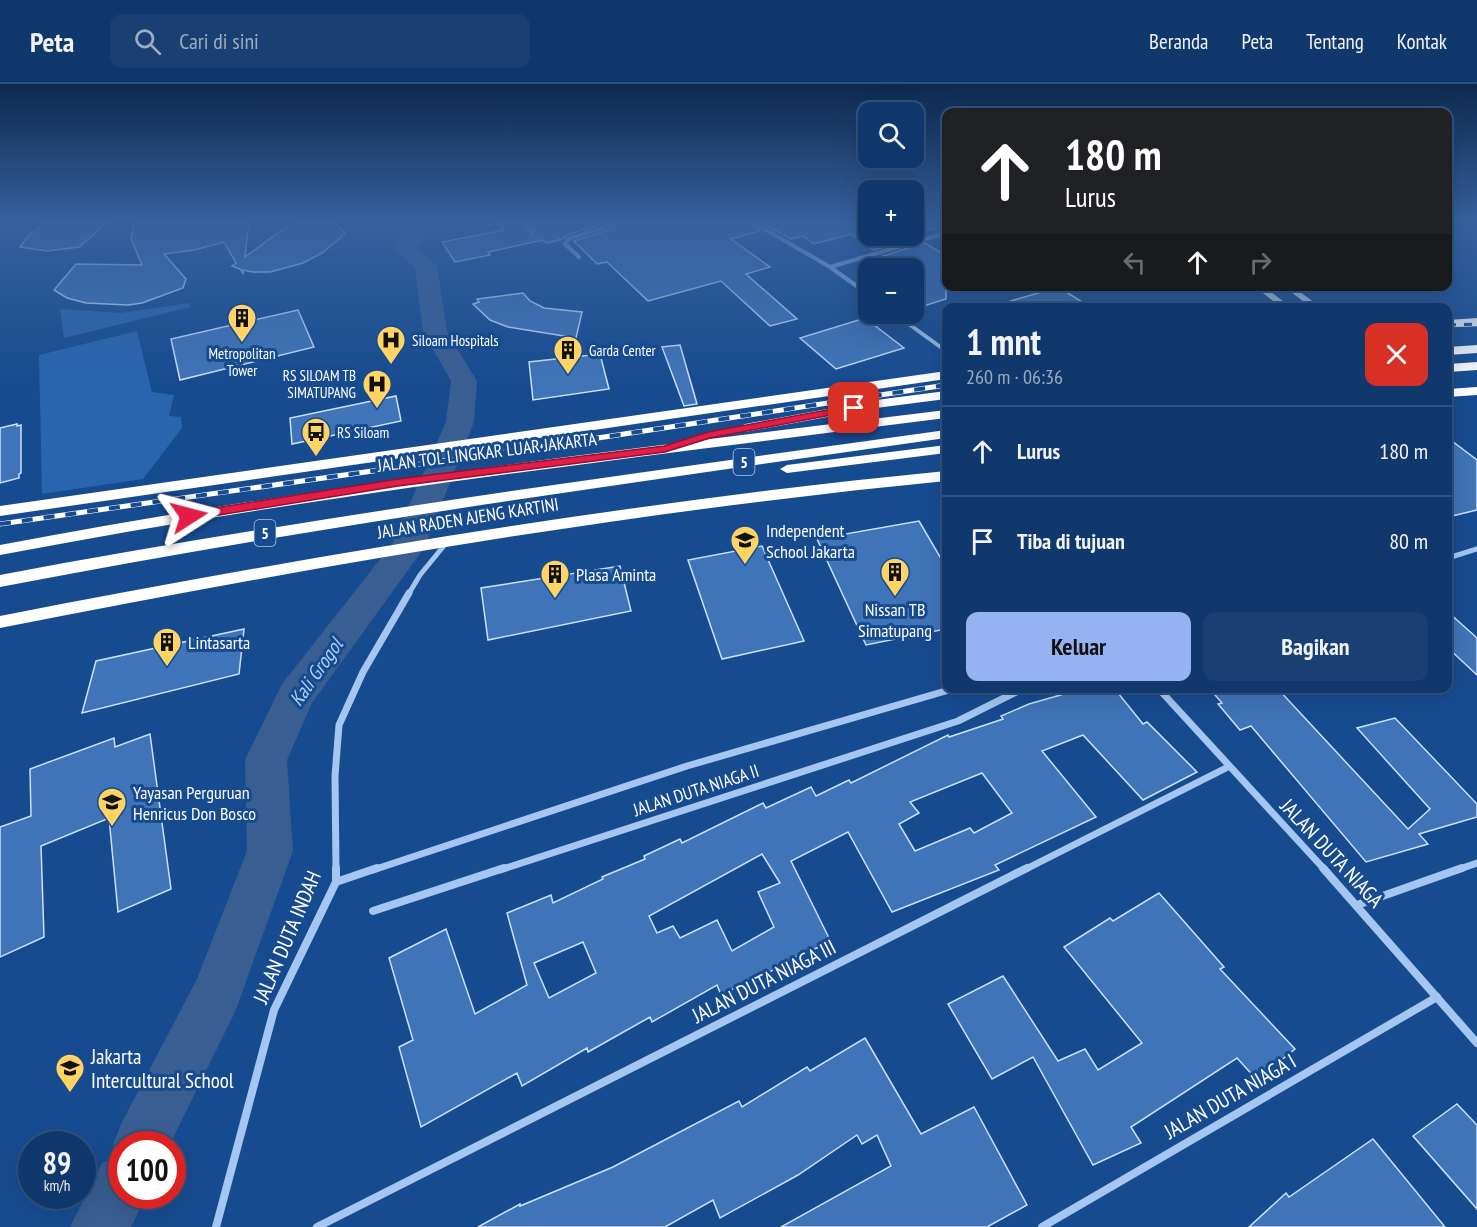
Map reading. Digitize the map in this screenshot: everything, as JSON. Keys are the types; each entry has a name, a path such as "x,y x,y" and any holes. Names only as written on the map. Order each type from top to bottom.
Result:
{"highway":[{"path":"1454,322 1477,322"},
{"path":"1452,331 1477,332"},
{"path":"1452,351 1477,349"},
{"path":"1452,369 1477,366"},
{"path":"0,512 942,376"},
{"path":"1452,393 1477,391"},
{"path":"665,449 708,435 764,424 876,404 942,396"},
{"name":"JALAN TOL LINGKAR LUAR JAKARTA","path":"0,550 115,528 398,483 942,414"},
{"name":"5","path":"0,581 106,560 390,513 942,436"},
{"path":"543,492 677,482 942,449"},
{"name":"JALAN RADEN AJENG KARTINI","path":"0,622 212,580 373,552 762,496 942,476"},
{"path":"106,560 115,528"}],"main road":[{"path":"1264,291 1281,303"},
{"path":"1293,291 1311,303"}],"street":[{"path":"840,274 858,287"},
{"path":"909,324 942,348"},
{"name":"JALAN DUTA INDAH","path":"216,1227 274,1010 336,882 335,776 339,725 363,672 441,542"},
{"path":"1452,557 1477,549"},
{"name":"JALAN DUTA NIAGA II","path":"336,882 687,766 942,692"},
{"name":"JALAN DUTA NIAGA II","path":"373,911 958,721 1014,693"},
{"name":"JALAN DUTA NIAGA","path":"1162,693 1357,905 1477,1043"},
{"name":"JALAN DUTA NIAGA III","path":"317,1227 1228,767"},
{"path":"1357,905 1477,863"},
{"name":"JALAN DUTA NIAGA I","path":"1042,1227 1437,997"}],"shaded area":[{"path":"190,303 190,307 64,338 60,309 120,313"},
{"path":"137,331 152,392 174,395 169,416 181,417 182,428 143,479 42,494 39,355"}],"building":[{"path":"67,274 182,274 186,279 183,288 142,303 128,305 86,303 67,298 54,290"},
{"path":"620,274 746,274 797,319 770,326 721,281 648,301"},
{"path":"924,274 942,274 942,291 946,291 946,299 924,306"},
{"path":"1044,291 1064,291 1084,303 1004,303"},
{"path":"523,293 530,301 544,308 582,312 576,338 508,327 490,320 473,304 479,302 477,299"},
{"name":"Metropolitan Tower","path":"298,310 314,347 180,380 171,339"},
{"path":"858,320 858,324 873,324 904,348 836,369 800,338"},
{"path":"680,345 697,404 684,406 662,347"},
{"name":"Garda Center","path":"600,354 609,389 533,400 529,362"},
{"path":"396,396 401,421 292,444 290,418"},
{"path":"17,424 17,426 21,425 21,473 19,478 0,483 0,428"},
{"path":"1452,441 1477,460 1477,510 1452,516"},
{"name":"Nissan TB Simatupang","path":"919,521 942,560 942,630 866,645 817,539"},
{"path":"762,546 804,641 722,659 688,560"},
{"name":"Plasa Aminta","path":"620,566 631,611 488,640 481,588"},
{"path":"1452,616 1477,638 1477,675 1452,652"},
{"name":"Lintasarta","path":"244,629 239,674 82,713 96,661"},
{"path":"1068,693 1118,693 1143,724 1147,722 1197,772 1143,800 1083,735 1042,751 1096,817 995,865 999,870 892,912 848,832 791,861 831,942 779,964 780,966 756,980 755,978 721,995 717,985 652,1022 650,1017 588,1052 587,1048 522,1086 517,1073 421,1127 399,1047 413,1040 389,958 446,929 475,1014 527,985 507,913 551,895 553,903 603,879 602,877 645,859 644,856 680,839 682,843 763,803 766,808 811,787 816,796 849,780 851,783 948,735 949,737 1003,719 1001,716 1029,704","holes":["982,773 1012,813 974,833 970,828 915,851 899,824 919,813 910,802","762,854 780,883 758,892 774,927 732,951 717,920 680,938 673,926 657,933 649,916","583,942 596,973 549,998 534,963"]},
{"path":"1213,693 1282,693 1408,829 1430,809 1357,728 1395,718 1477,804 1477,817 1419,834 1428,844 1366,862 1251,726 1240,730 1218,704 1222,703"},
{"name":"Yayasan Perguruan Henricus Don Bosco","path":"150,734 171,889 118,912 109,818 41,846 44,937 0,957 0,827 31,816 30,769 114,738 115,747"},
{"path":"1159,893 1224,967 1220,969 1295,1049 1257,1080 1237,1058 1131,1127 1141,1143 1093,1165 1033,1057 992,1079 948,1004 1003,976 1058,1061 1085,1049 1098,1070 1142,1043 1064,947 1110,918 1113,921"},
{"path":"865,1038 921,1134 974,1107 1027,1205 987,1227 781,1227 891,1166 877,1135 862,1144 857,1135 798,1175 720,1218 713,1200 665,1227 478,1227 520,1204 520,1206 613,1167 739,1101 742,1107 807,1067 810,1071"},
{"path":"1457,1104 1477,1125 1477,1209 1413,1136"},
{"path":"1373,1139 1445,1227 1249,1227 1286,1193 1289,1197"}],"waterway":[{"name":"Kali Grogol","path":"148,1131 217,994 270,851 266,760 296,695 407,548 460,422 464,381 435,332 427,274"},
{"name":"Kali Grogol","path":"100,1227 109,1209"}],"railway":[{"path":"1452,325 1477,324"},
{"path":"0,524 499,453 942,386"}],"place":[{"name":"Metropolitan Tower","path":"242,344"},
{"name":"Siloam Hospitals","path":"391,366"},
{"name":"Garda Center","path":"568,376"},
{"name":"RS SILOAM TB SIMATUPANG","path":"377,410"},
{"name":"RS Siloam","path":"316,458"},
{"name":"Independent School Jakarta","path":"745,566"},
{"name":"Nissan TB Simatupang","path":"895,598"},
{"name":"Plasa Aminta","path":"555,600"},
{"name":"Lintasarta","path":"167,668"},
{"name":"Yayasan Perguruan Henricus Don Bosco","path":"112,828"},
{"name":"Jakarta Intercultural School","path":"70,1094"}],"route":[{"path":"189,516 398,483 665,449 708,435 854,408"}]}
